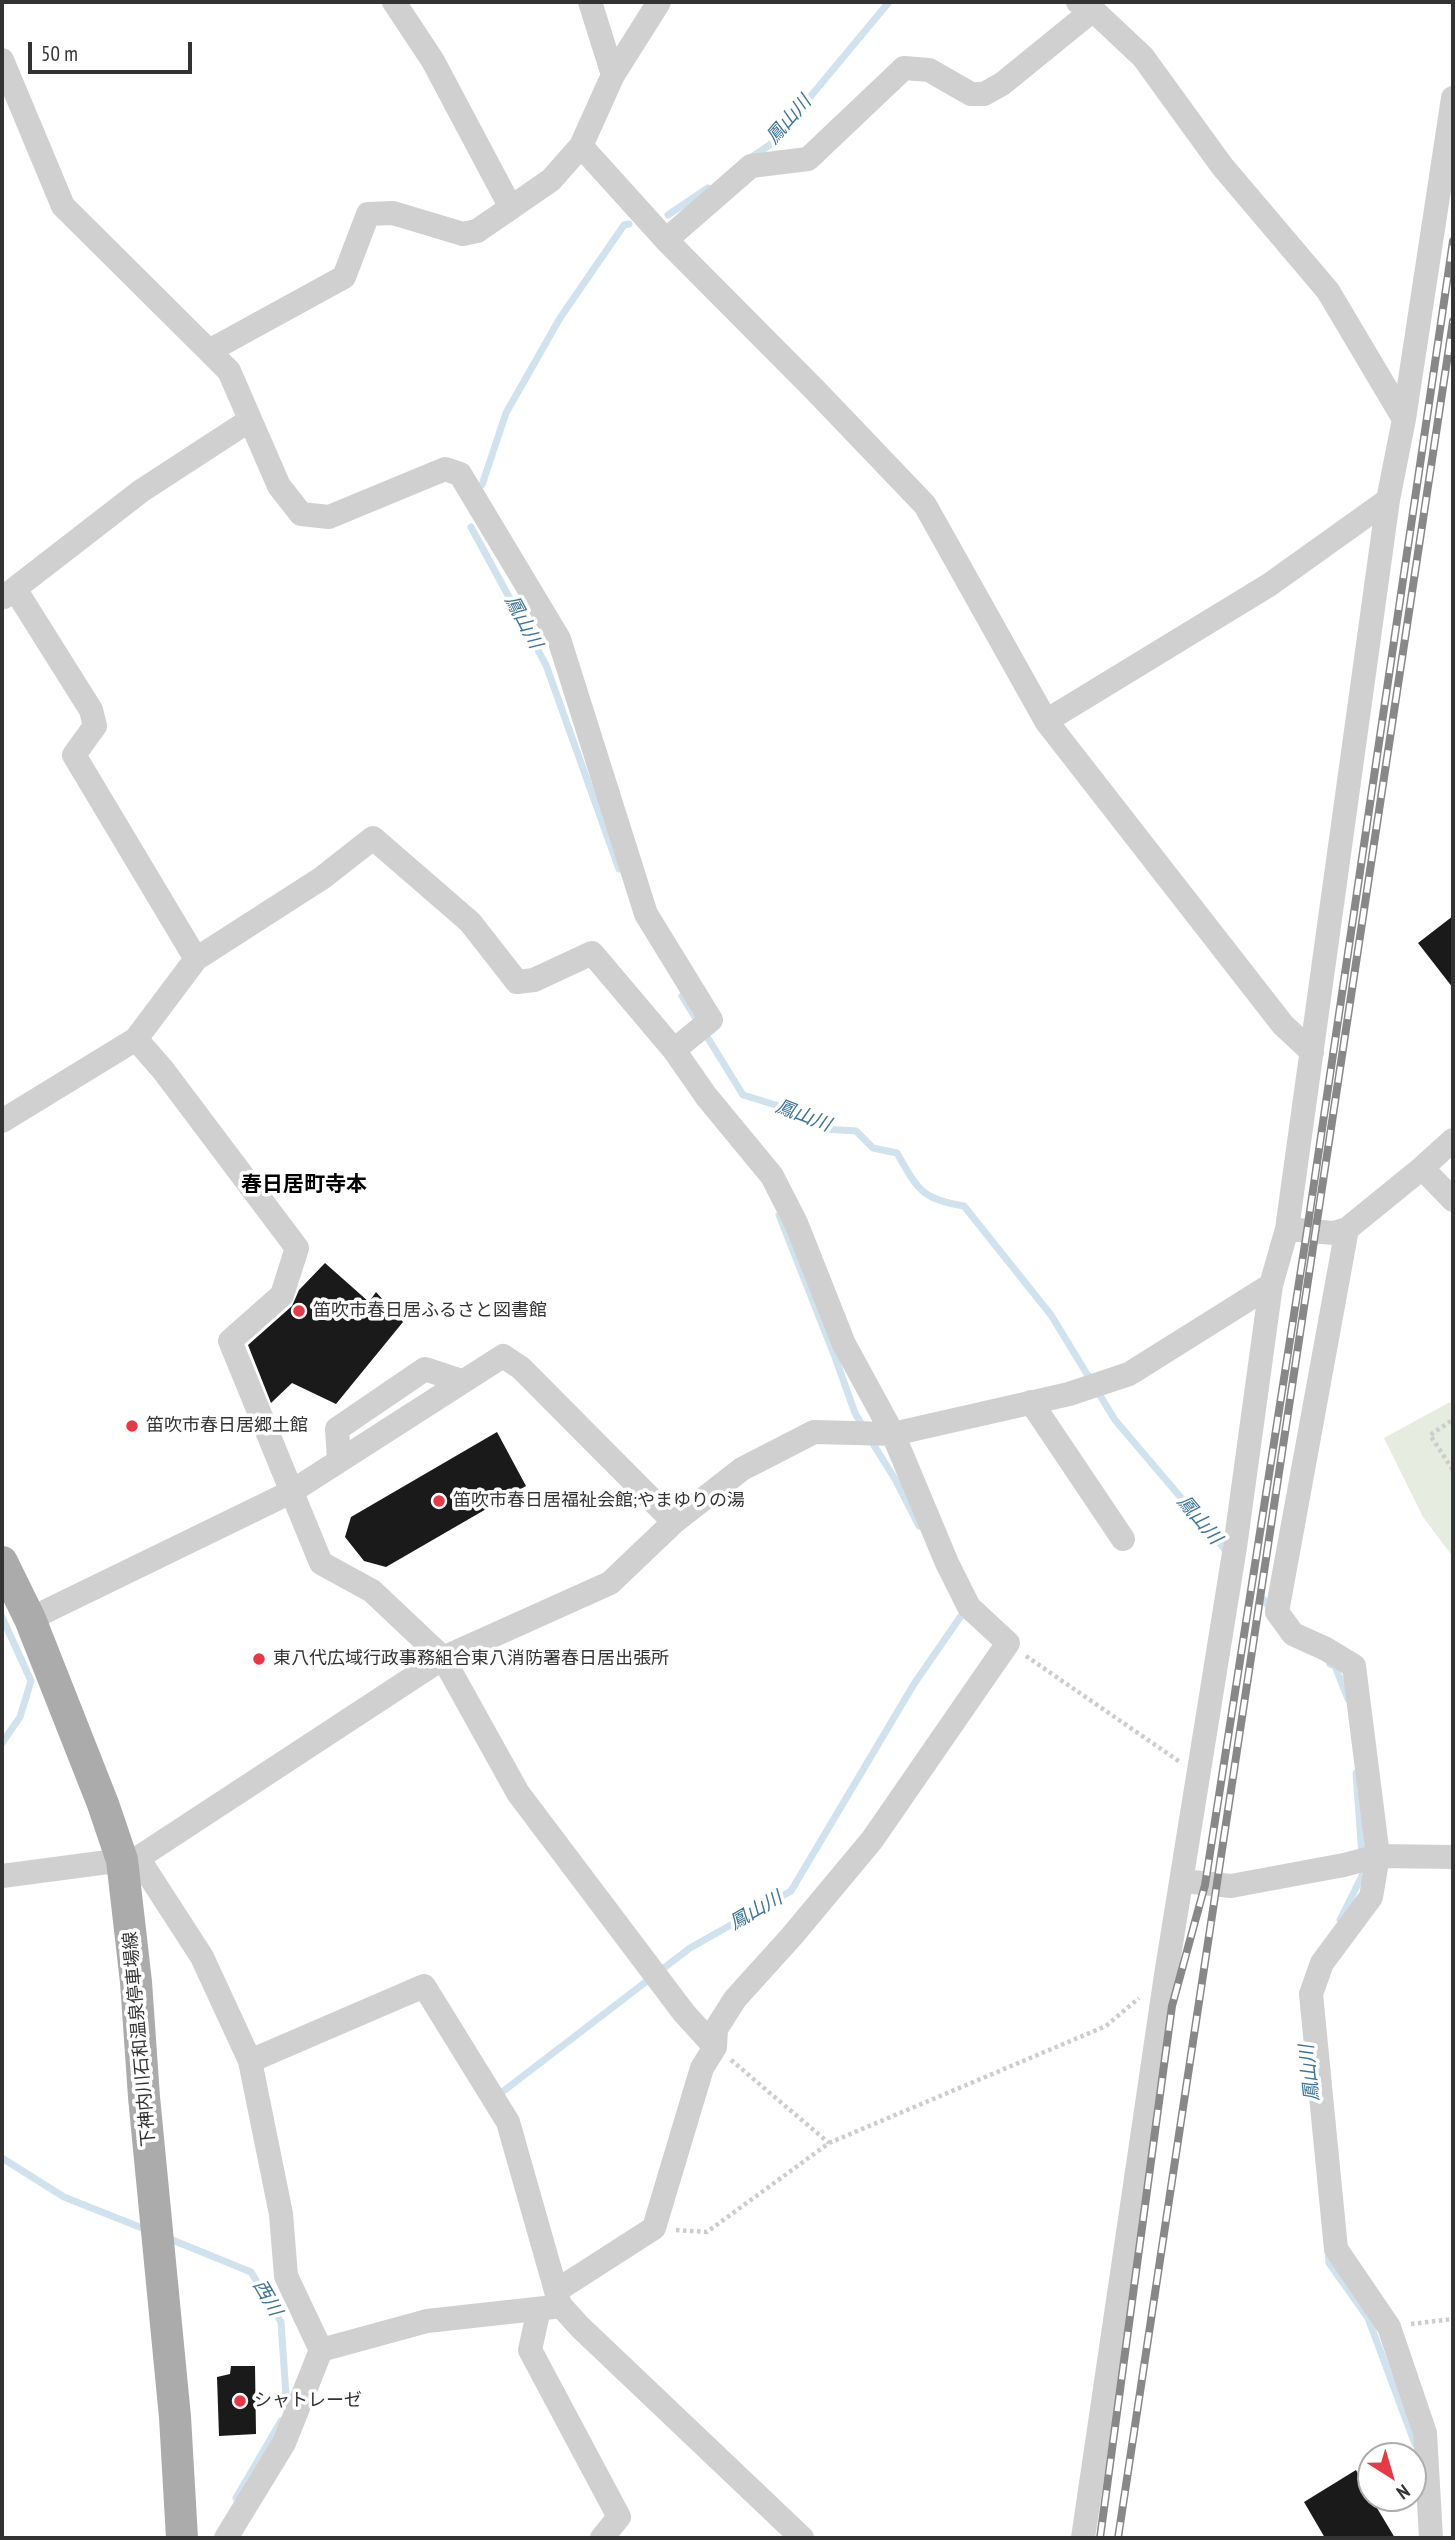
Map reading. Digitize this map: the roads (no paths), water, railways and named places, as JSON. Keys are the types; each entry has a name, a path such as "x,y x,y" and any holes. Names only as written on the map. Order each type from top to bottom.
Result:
{"main road":[{"name":"下神内川石和温泉停車場線","path":"2,1562 30,1619 103,1804 130,1859 128,1906 175,2417 182,2538"}],"street":[{"path":"394,2 433,61 511,208"},
{"path":"590,2 613,75"},
{"path":"209,351 344,277 368,214 393,213 463,234 477,231 551,180 581,146 613,75 659,2"},
{"path":"666,240 751,166 808,159 904,68 929,70 971,94 984,94 1002,84 1086,6 1143,57 1222,166 1328,291 1404,419"},
{"path":"2,60 63,206 229,371 279,486 301,514 328,517 445,469 460,474 559,639 646,914 711,1020 679,1045"},
{"path":"1083,2538 1167,1975 1233,1559 1271,1285 1287,1229 1388,500 1404,419 1453,98"},
{"path":"581,146 666,240 925,505 1045,721 1283,1025 1312,1052"},
{"path":"196,959 74,754 96,726 91,710 8,594 141,491 250,420"},
{"path":"1045,721 1269,585 1388,500"},
{"path":"2,1121 136,1039 196,959 322,878 373,838 470,922 517,982 534,980 592,953 679,1045 706,1096 772,1176 796,1223 844,1344 892,1434 947,1563 969,1607 1008,1643 872,1840 735,1999 716,2029 715,2047 702,2068 654,2228 552,2302 427,2321 321,2350"},
{"path":"136,1039 163,1070 297,1248 282,1295 230,1341 321,1563 372,1591 443,1658 518,1793 684,2013 715,2047"},
{"path":"1287,1229 1340,1231 1422,1168 1453,1139"},
{"path":"1422,1168 1453,1200"},
{"path":"1340,1231 1277,1612 1293,1634 1326,1649 1354,1667 1378,1856 1371,1897 1322,1963 1311,1994 1336,2249 1389,2327 1425,2433 1431,2538"},
{"path":"2,1876 130,1859 443,1658 610,1583 674,1522 742,1469 814,1432 892,1434 1069,1395 1129,1374 1271,1285"},
{"path":"30,1619 291,1492 503,1356 521,1368 674,1522"},
{"path":"1031,1402 1122,1539"},
{"path":"1183,1881 1231,1886 1378,1856 1453,1857"},
{"path":"130,1859 162,1895 202,1957 250,2061 281,2214 286,2276 321,2350 285,2443 226,2538"},
{"path":"128,1906 162,1895"},
{"path":"250,2061 424,1986 508,2122 552,2302 802,2538"},
{"path":"552,2302 530,2350 620,2517 602,2538"}],"waterway":[{"name":"鳳山川","path":"752,157 771,144 889,2"},
{"name":"鳳山川","path":"668,215 708,188"},
{"name":"鳳山川","path":"482,485 506,413 560,318 624,225 629,224"},
{"name":"鳳山川","path":"471,527 546,665 619,869"},
{"name":"鳳山川","path":"682,996 743,1095 789,1109 824,1129 856,1131 873,1148 897,1153 916,1184 929,1196 964,1206 1051,1315 1115,1420 1228,1553"},
{"name":"鳳山川","path":"779,1215 855,1413 864,1428"},
{"name":"鳳山川","path":"870,1439 895,1479 919,1526"},
{"name":"鳳山川","path":"1263,1599 1271,1610"},
{"name":"鳳山川","path":"497,2096 690,1948 791,1891 914,1684 963,1613 961,1608"},
{"name":"西川","path":"2,1617 31,1681 20,1717 2,1743"},
{"name":"鳳山川","path":"1330,1664 1335,1666 1348,1699"},
{"name":"鳳山川","path":"1356,1773 1362,1856"},
{"name":"鳳山川","path":"1340,1920 1363,1874"},
{"name":"西川","path":"2,2158 64,2197 147,2230"},
{"name":"西川","path":"165,2237 251,2272 281,2322 287,2410"},
{"name":"鳳山川","path":"1328,2252 1329,2263 1368,2318 1414,2442"},
{"name":"西川","path":"236,2498 281,2421"}],"railway":[{"path":"1100,2538 1172,2006 1205,1885 1307,1231 1453,241"},
{"path":"1118,2538 1453,321"}],"place":[{"name":"笛吹市春日居ふるさと図書館","path":"299,1311"},
{"name":"笛吹市春日居郷土館","path":"132,1426"},
{"name":"笛吹市春日居福祉会館;やまゆりの湯","path":"439,1501"},
{"name":"東八代広域行政事務組合東八消防署春日居出張所","path":"259,1659"},
{"name":"シャトレーゼ","path":"240,2401"}],"district":[{"name":"春日居町寺本","path":"304,1185"}]}
